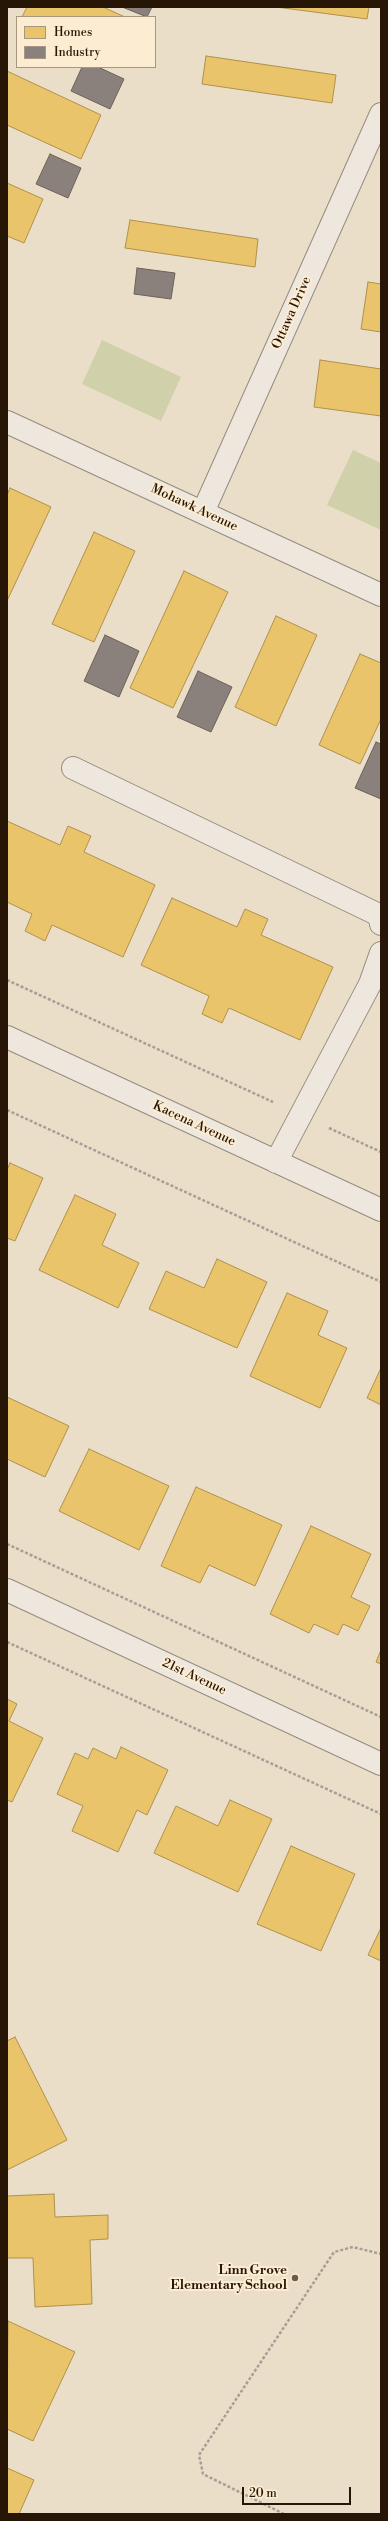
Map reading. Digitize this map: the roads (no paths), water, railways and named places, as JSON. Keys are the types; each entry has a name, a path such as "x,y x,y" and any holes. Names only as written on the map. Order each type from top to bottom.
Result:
{"street":[{"name":"Ottawa Drive","path":"203,512 381,114"},
{"name":"Mohawk Avenue","path":"7,422 381,595"},
{"path":"72,768 379,915 381,924"},
{"path":"276,1162 370,984 381,953"},
{"name":"Kacena Avenue","path":"7,1037 381,1210"},
{"name":"21st Avenue","path":"7,1590 381,1764"}],"place":[{"name":"Linn Grove Elementary School","path":"295,2278"}]}
